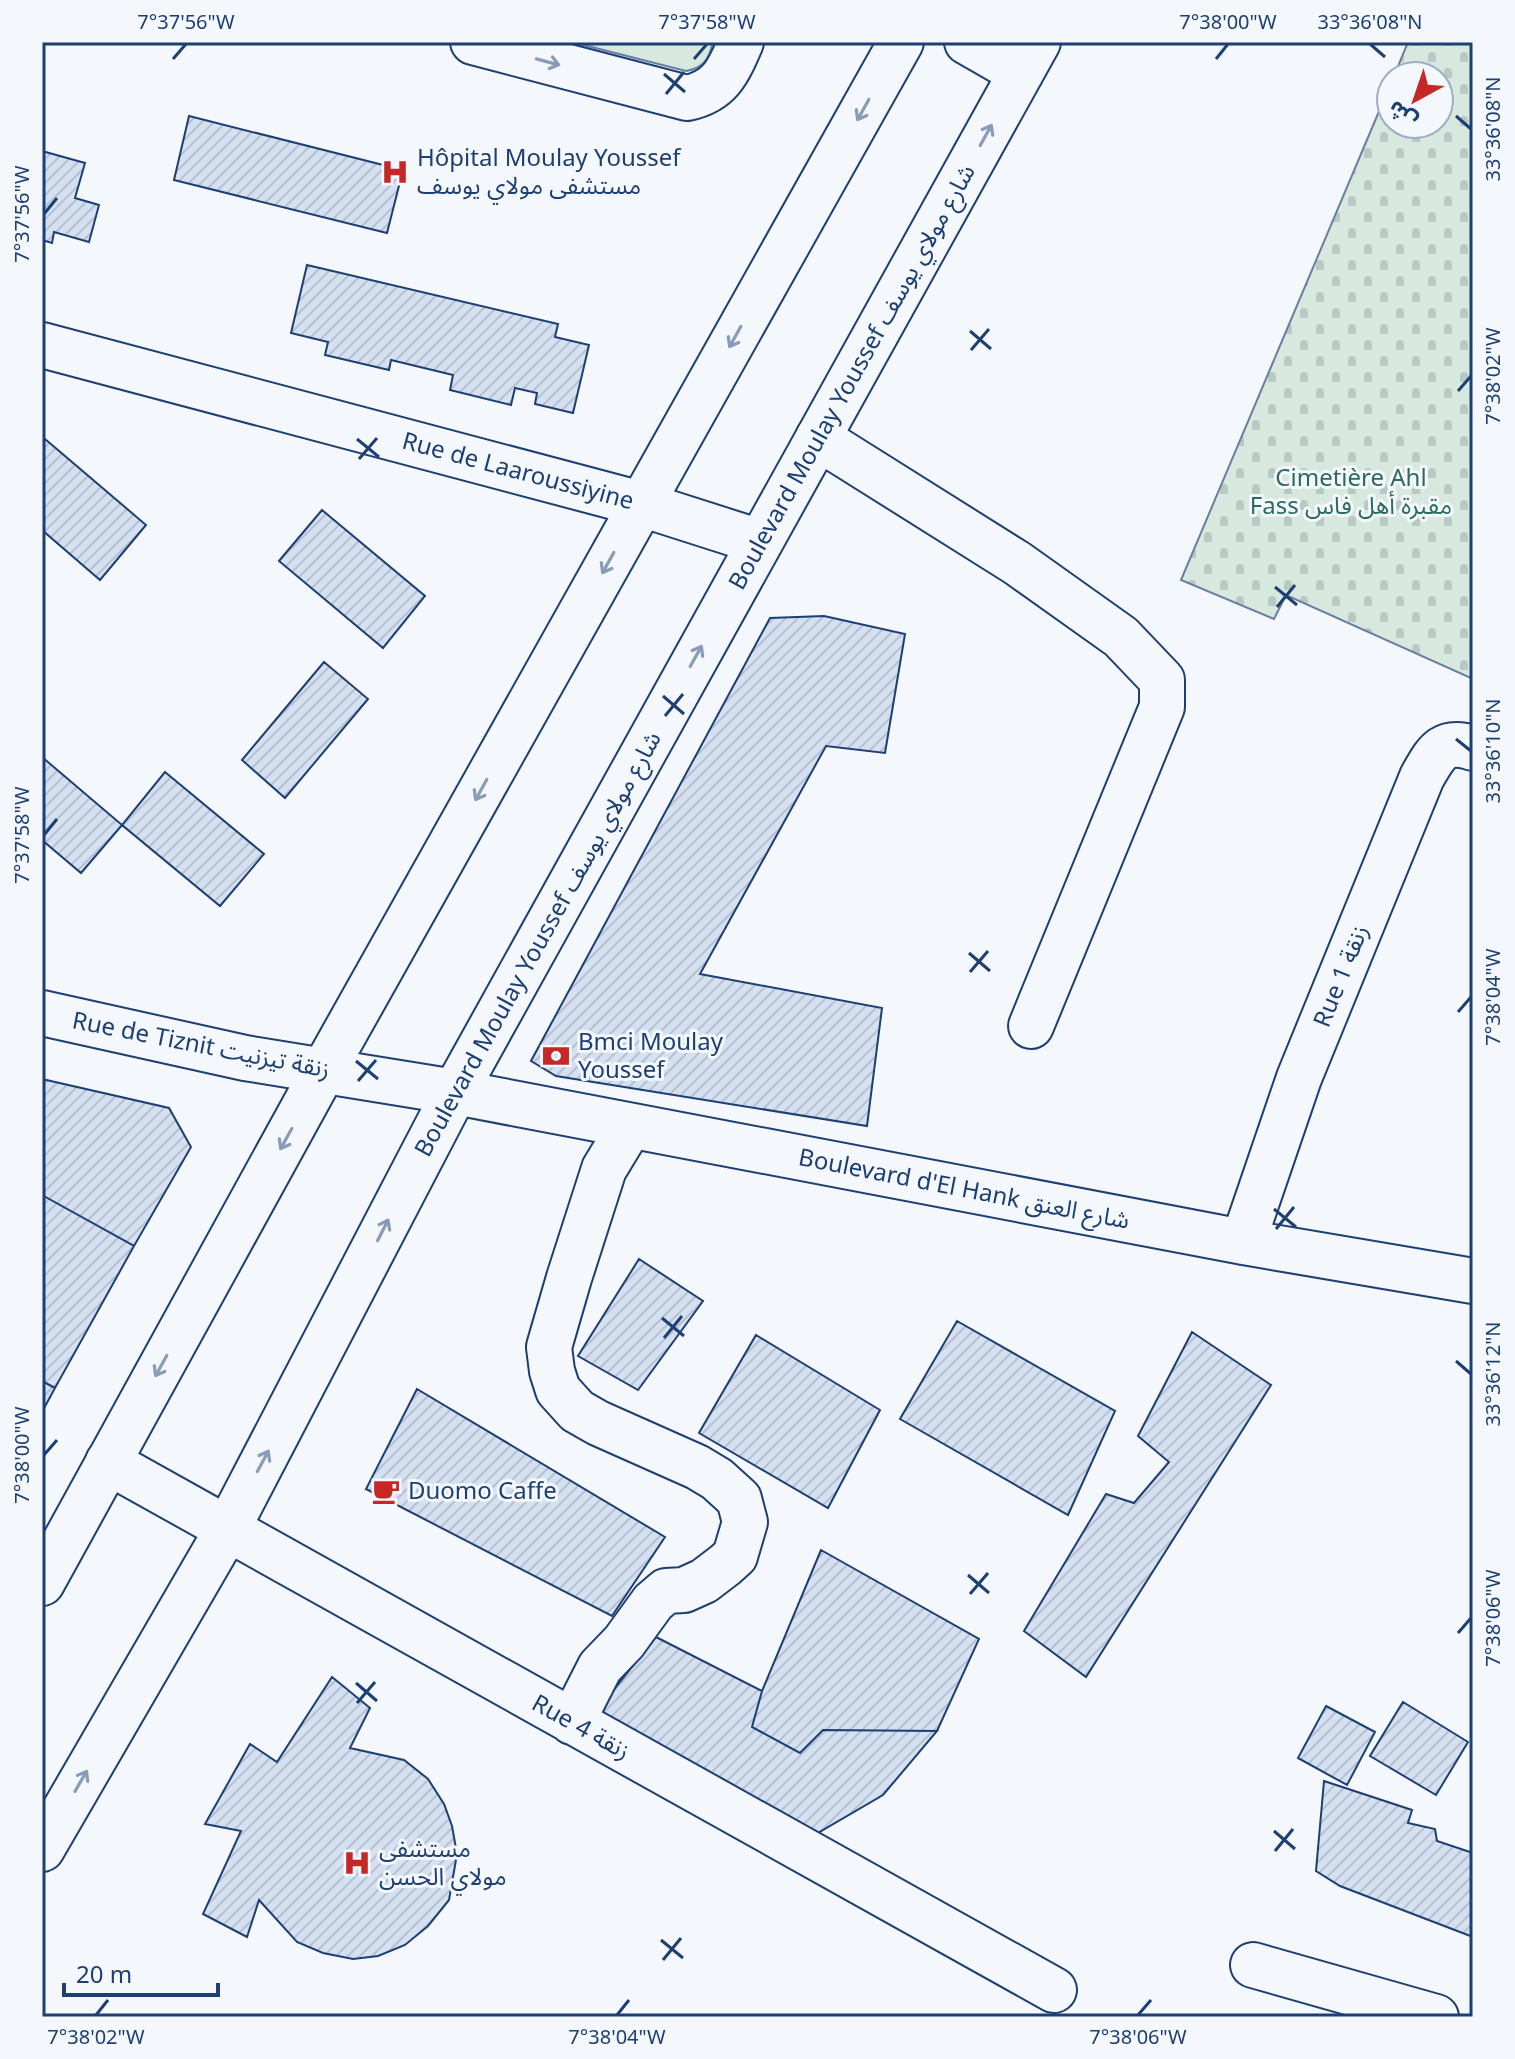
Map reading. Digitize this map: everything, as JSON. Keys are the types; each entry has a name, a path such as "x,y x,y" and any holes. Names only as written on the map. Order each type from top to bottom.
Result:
{"street":[{"path":"473,42 687,98 706,94 720,80 741,42"},
{"path":"42,1583 324,1070 901,42"},
{"path":"967,42 1030,57"},
{"name":"Boulevard Moulay Youssef شارع مولاي يوسف","path":"42,1849 227,1530 455,1092 1030,57"},
{"name":"Rue de Laaroussiyine","path":"42,345 641,504 760,542"},
{"path":"818,438 1017,563 1121,637 1162,680 1162,707 1031,1026"},
{"name":"Rue 1 زنقة","path":"1243,1242 1299,1078 1422,777 1441,748 1451,745 1473,748"},
{"name":"Rue de Tiznit زنقة تيزنيت","path":"42,1013 245,1058 455,1092"},
{"name":"Boulevard d'El Hank شارع العنق","path":"455,1092 1243,1242 1473,1281"},
{"path":"572,1722 600,1667 624,1642 653,1602 666,1591 684,1590 704,1581 725,1565 735,1556 745,1522 739,1499 717,1479 577,1411 558,1390 552,1371 549,1347 569,1278 604,1169 630,1126"},
{"name":"Rue 4 زنقة","path":"108,1462 1054,1990"},
{"path":"1253,1965 1436,2017"}],"green space":[{"path":"572,42 713,42 705,62 686,71"},
{"name":"Cimetière Ahl Fass مقبرة أهل فاس","path":"1408,42 1473,42 1473,679 1286,595 1274,619 1181,580 1375,121 1375,140 1455,140 1455,60 1401,60"}],"building":[{"path":"189,116 403,170 387,233 174,180"},
{"path":"42,151 85,163 75,198 99,205 89,242 54,232 52,243 42,240"},
{"path":"307,265 558,324 555,337 589,345 573,413 535,404 537,393 515,388 511,405 450,390 453,375 391,360 389,370 325,355 328,342 291,333"},
{"path":"45,439 146,525 100,580 42,530 42,442"},
{"path":"322,510 425,596 383,648 279,561"},
{"path":"824,616 905,634 885,753 826,746 700,974 882,1008 867,1126 556,1076 531,1061 770,618"},
{"path":"324,662 368,699 285,798 242,760"},
{"path":"42,757 122,825 81,873 42,840"},
{"path":"165,772 264,854 220,906 122,825"},
{"path":"42,1079 169,1108 191,1147 134,1246 42,1195"},
{"path":"42,1195 134,1246 55,1388 42,1381"},
{"path":"639,1259 703,1301 638,1390 578,1356"},
{"path":"957,1321 1115,1411 1068,1515 900,1419"},
{"path":"1192,1332 1271,1385 1086,1677 1024,1631 1106,1494 1134,1503 1169,1462 1138,1436"},
{"path":"756,1335 880,1410 828,1508 699,1433"},
{"path":"42,1381 55,1388 42,1412"},
{"path":"417,1389 665,1537 612,1616 366,1489"},
{"path":"821,1550 979,1639 937,1731 823,1730 800,1753 752,1727 762,1691"},
{"path":"656,1637 762,1691 752,1727 800,1753 823,1730 937,1731 883,1795 816,1834 596,1712"},
{"path":"332,1677 370,1708 350,1748 404,1760 428,1779 444,1804 457,1854 449,1900 428,1926 405,1945 378,1956 353,1959 323,1953 297,1942 259,1900 247,1937 203,1914 241,1831 205,1824 250,1744 277,1762"},
{"path":"1403,1702 1468,1742 1436,1795 1370,1756"},
{"path":"1326,1706 1375,1732 1347,1785 1298,1758"},
{"path":"1324,1781 1412,1810 1408,1823 1435,1829 1437,1841 1473,1853 1473,1937 1340,1886 1316,1871"}],"place":[{"name":"Hôpital Moulay Youssef مستشفى مولاي يوسف","path":"395,172"},
{"name":"Bmci Moulay Youssef","path":"556,1056"},
{"name":"Duomo Caffe","path":"386,1491"},
{"name":"مستشفى مولاي الحسن","path":"357,1863"}]}
